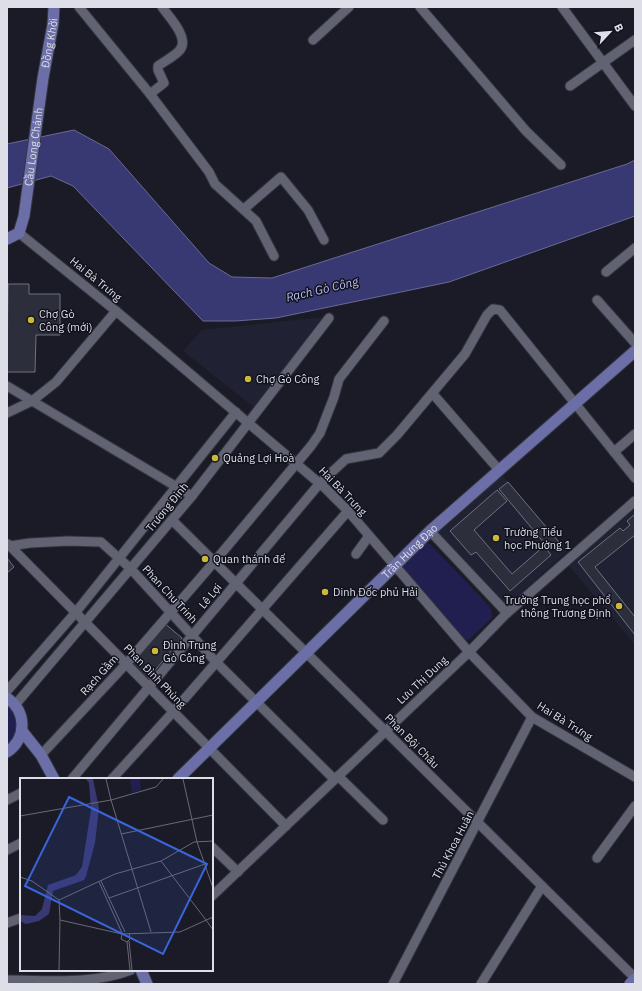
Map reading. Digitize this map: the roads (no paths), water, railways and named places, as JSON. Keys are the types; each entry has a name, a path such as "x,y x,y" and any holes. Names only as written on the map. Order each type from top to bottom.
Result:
{"main road":[{"name":"Đồng Khởi","path":"43,78 53,24 54,7"},
{"name":"Cầu Long Chánh","path":"19,233 24,216 43,78"},
{"path":"7,239 19,233"},
{"name":"Trần Hưng Đạo","path":"179,778 430,531 635,351"},
{"path":"7,752 18,741 22,731 22,720 11,701"},
{"path":"22,731 41,755 52,778"},
{"path":"141,971 147,984"},
{"path":"630,984 635,979"}],"street":[{"path":"79,7 150,94 209,172 215,184 256,221 274,256"},
{"path":"150,94 164,84 158,70 158,66 179,52 183,43 179,33 162,7"},
{"path":"313,40 349,7"},
{"path":"420,7 522,126 560,164"},
{"path":"562,7 635,106"},
{"path":"570,86 635,40"},
{"path":"244,209 281,177 308,210 324,240"},
{"name":"Hai Bà Trưng","path":"19,233 116,311 320,483 348,511 393,566 470,652 532,717 635,777"},
{"path":"606,272 635,248"},
{"path":"597,300 635,343"},
{"name":"Lê Lợi","path":"73,778 320,483 346,459 380,453 433,394 465,354 487,315 493,309 496,308 538,356 574,404"},
{"path":"7,413 32,401 56,382 116,311"},
{"name":"Trương Định","path":"11,701 86,622 192,496 329,318"},
{"name":"Rạch Gầm","path":"41,755 126,664 297,463 320,433 334,397 339,379 384,321"},
{"path":"7,386 192,496"},
{"path":"433,394 499,470"},
{"path":"574,404 635,478"},
{"name":"Trương Định","path":"7,691 76,612 236,412"},
{"path":"614,452 635,434"},
{"name":"Lưu Thị Dung","path":"213,895 470,652 507,613 635,501"},
{"path":"113,778 173,712 348,511"},
{"name":"Phan Bội Châu","path":"172,520 215,561 262,610 307,652 635,979"},
{"path":"430,531 507,613"},
{"path":"356,554 369,536"},
{"name":"Phan Chu Trinh","path":"9,544 101,542 131,569 216,662 256,702 336,778 383,820"},
{"name":"Phan Đình Phùng","path":"9,544 286,826"},
{"name":"Thủ Khoa Huân","path":"394,984 532,717"},
{"path":"7,800 20,794"},
{"path":"597,858 635,806"},
{"path":"7,850 20,844"},
{"path":"213,848 238,872"},
{"path":"481,984 542,886"},
{"path":"7,923 20,918"},
{"path":"7,980 82,979 102,977 127,971"}],"water":[{"name":"Rạch Gò Công","path":"74,130 109,149 209,263 232,277 272,278 627,164 635,160 635,216 449,282 276,318 235,321 203,321 73,186 51,176 7,188 7,144"}],"place":[{"name":"Chợ Gò Công (mới)","path":"31,320"},
{"name":"Chợ Gò Công","path":"248,379"},
{"name":"Quảng Lợi Hoà","path":"215,458"},
{"name":"Trường Tiểu học Phường 1","path":"496,538"},
{"name":"Quan thánh đế","path":"205,559"},
{"name":"Dinh Đốc phủ Hải","path":"325,592"},
{"name":"Trường Trung học phổ thông Trương Định","path":"619,606"},
{"name":"Đình Trung Gò Công","path":"155,651"}]}
